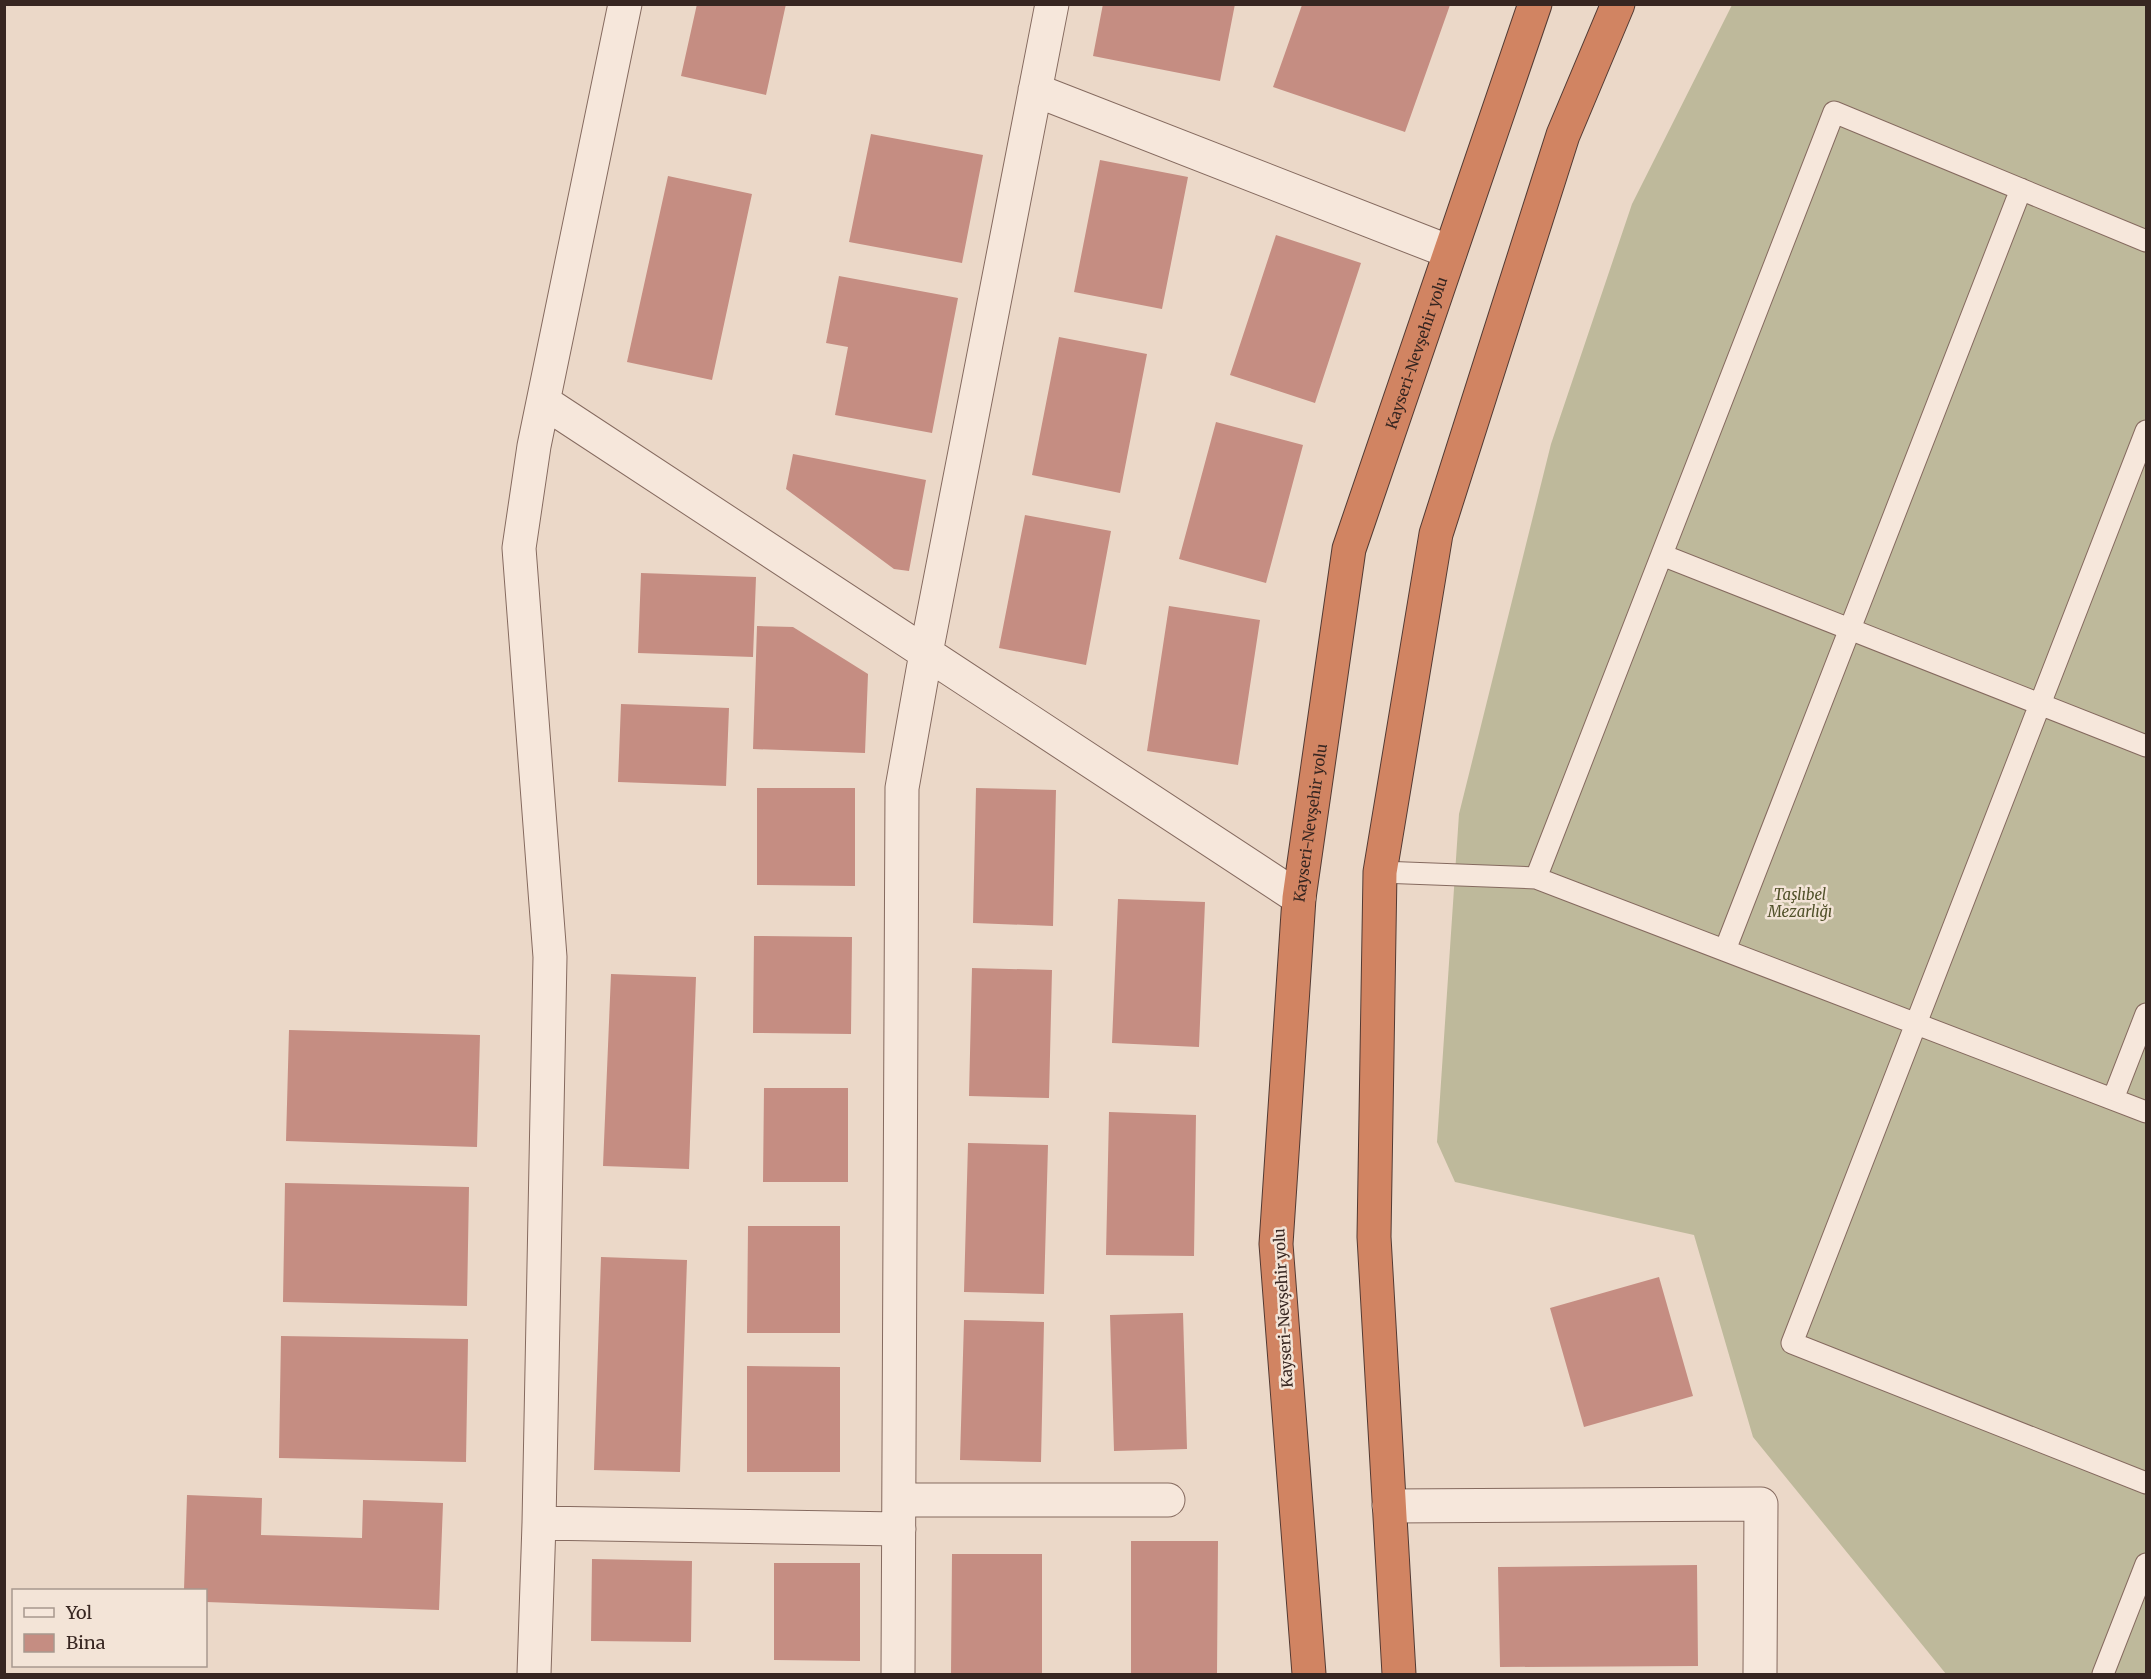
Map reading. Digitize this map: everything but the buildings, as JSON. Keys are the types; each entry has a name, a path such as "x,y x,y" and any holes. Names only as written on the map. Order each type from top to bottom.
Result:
{"highway":[{"name":"Kayseri-Nevşehir yolu","path":"1308,1666 1276,1244 1299,898 1348,549 1535,4"},
{"path":"1399,1674 1374,1237 1380,872 1436,534 1563,135 1618,4"}],"street":[{"path":"534,1674 550,957 519,548 534,446 625,4"},
{"path":"898,1674 902,788 1052,4"},
{"path":"1035,90 1450,252"},
{"path":"544,402 1299,898"},
{"path":"539,1523 899,1514 1168,1500"},
{"path":"1389,1506 1761,1504 1760,1674"}],"lane":[{"path":"1536,878 1834,112 2146,241"},
{"path":"1725,950 2021,189"},
{"path":"2146,431 1792,1344 2146,1483"},
{"path":"1662,555 2146,746"},
{"path":"1380,872 1536,878 2146,1112"},
{"path":"2114,1099 2146,1014"},
{"path":"2103,1674 2146,1564"}],"green space":[{"name":"Taşlıbel Mezarlığı","path":"1732,5 2146,5 2146,1674 1946,1674 1753,1437 1694,1235 1455,1182 1437,1142 1459,814 1551,444 1632,204"}]}
